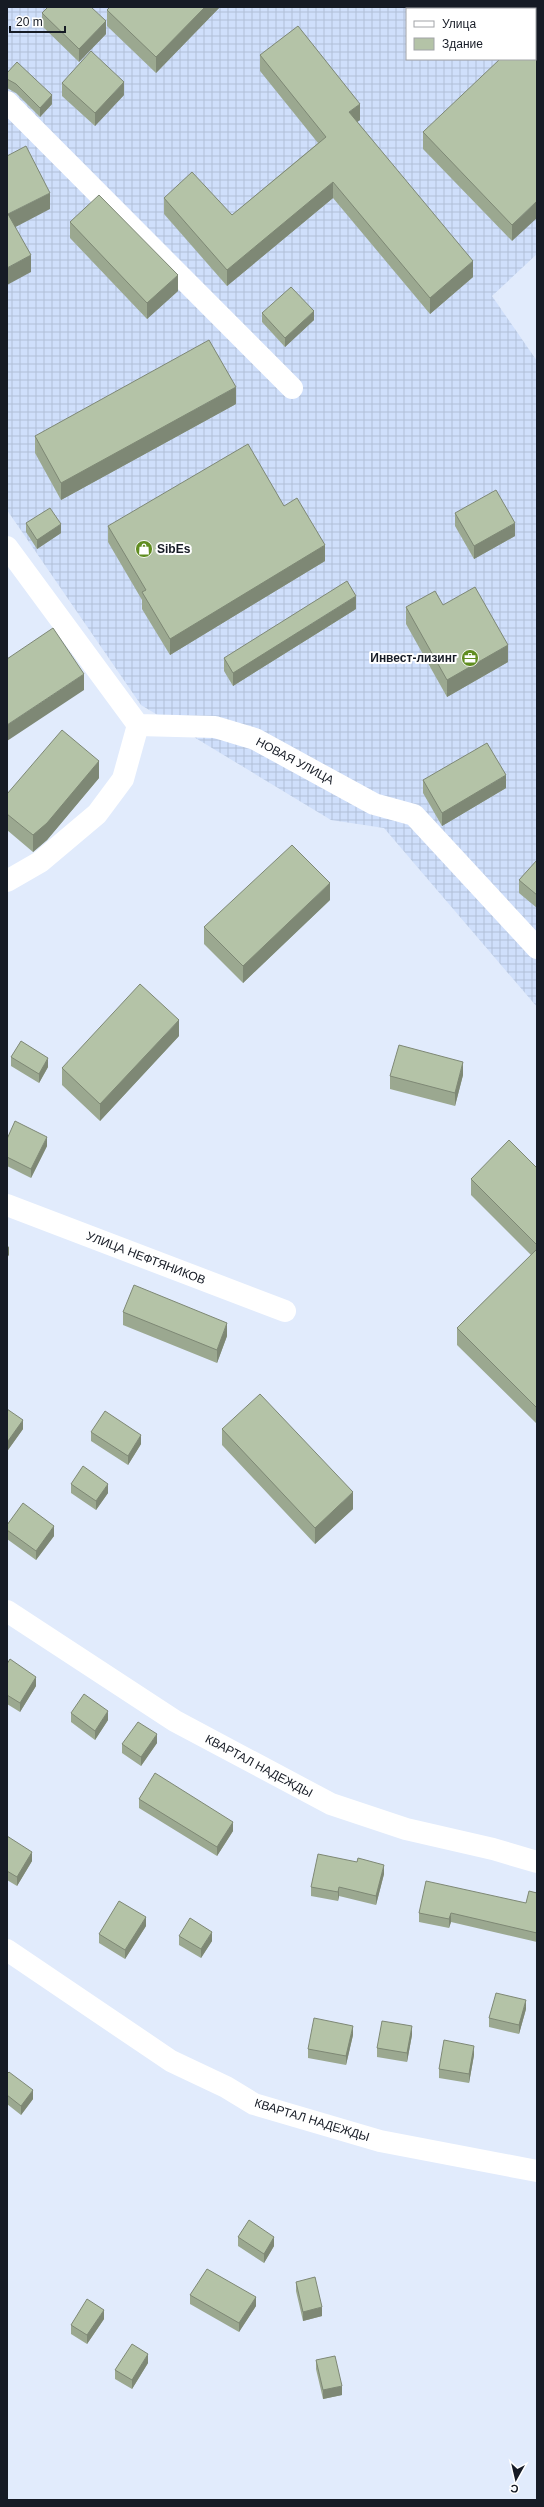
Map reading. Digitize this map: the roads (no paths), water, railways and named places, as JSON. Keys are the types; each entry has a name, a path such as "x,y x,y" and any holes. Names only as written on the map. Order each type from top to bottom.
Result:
{"street":[{"path":"7,102 292,388"},
{"path":"7,547 138,725 123,779 97,814 40,862 7,881"},
{"name":"НОВАЯ УЛИЦА","path":"138,725 215,727 254,739 374,804 414,815 537,948"},
{"name":"УЛИЦА НЕФТЯНИКОВ","path":"7,1205 285,1311"},
{"name":"КВАРТАЛ НАДЕЖДЫ","path":"7,1611 175,1721 331,1804 406,1829 493,1849 537,1862"},
{"name":"КВАРТАЛ НАДЕЖДЫ","path":"7,1950 171,2061 226,2087 254,2104 380,2141 537,2171"}],"place":[{"name":"SibEs","path":"144,549"},
{"name":"Инвест-лизинг","path":"470,658"}]}
